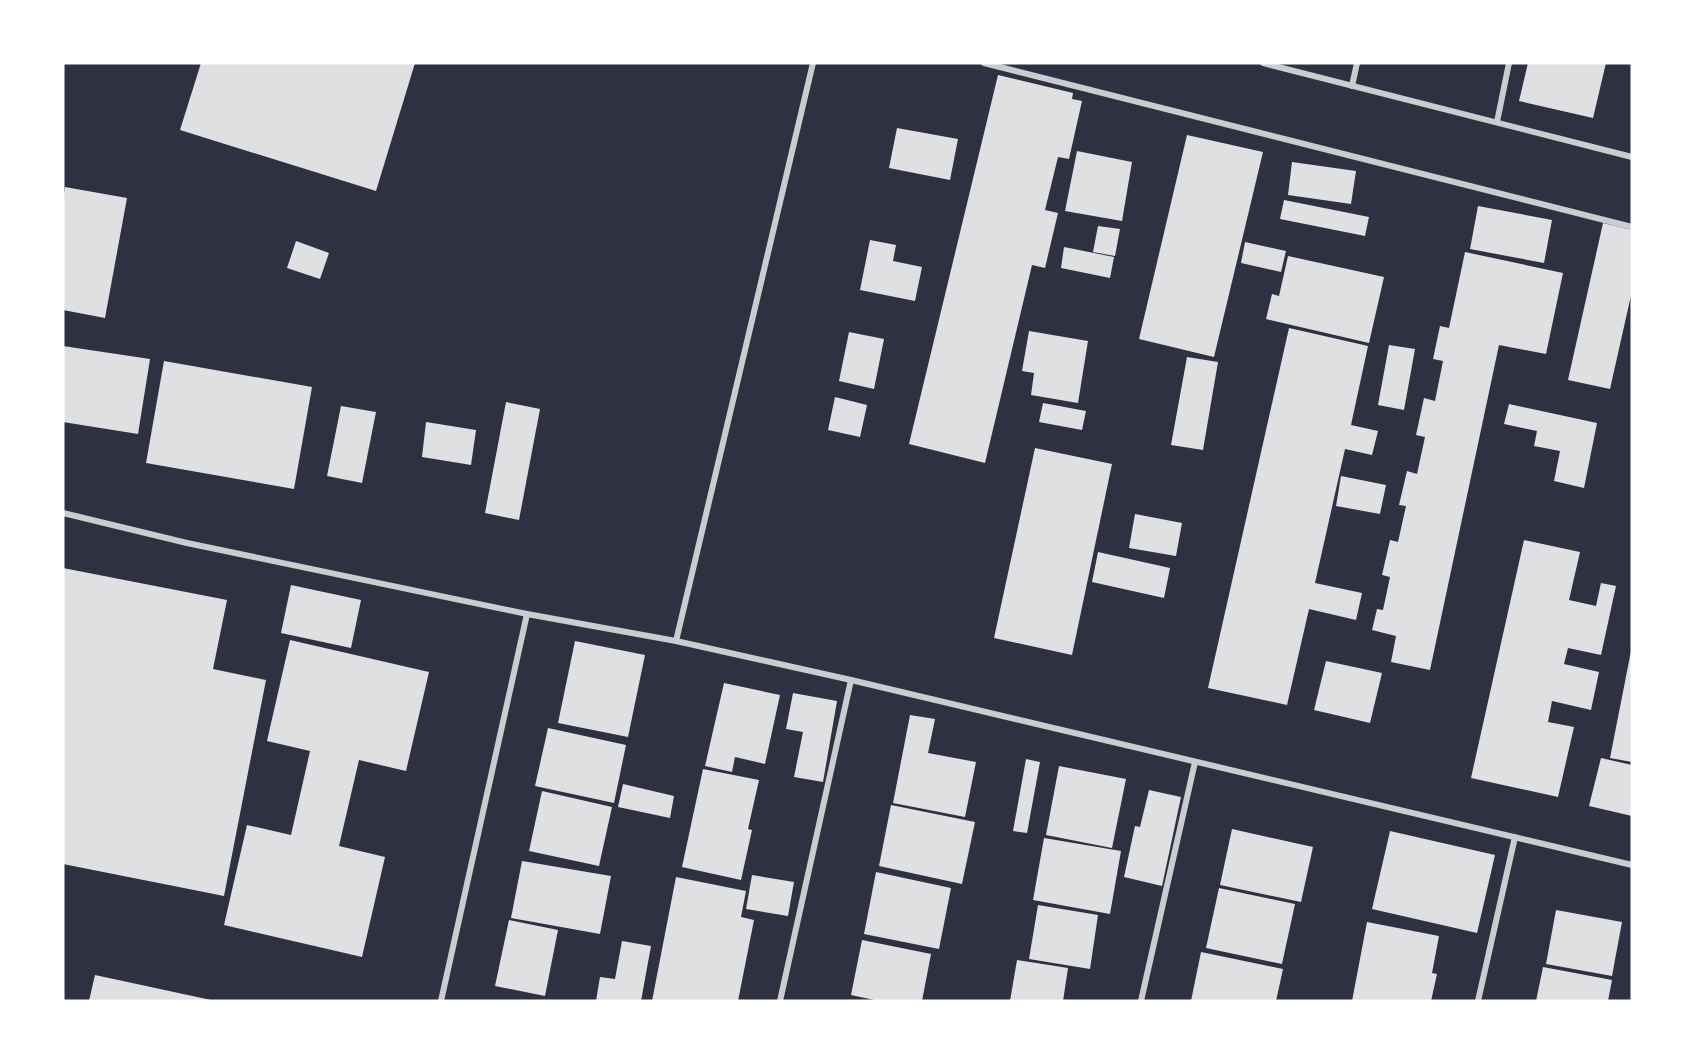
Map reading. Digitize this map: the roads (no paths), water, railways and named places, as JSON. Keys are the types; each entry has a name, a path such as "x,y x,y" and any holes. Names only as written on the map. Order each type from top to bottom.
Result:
{"street":[{"path":"676,640 813,63"},
{"path":"984,63 1632,226"},
{"path":"1263,63 1632,157"},
{"path":"1352,86 1357,63"},
{"path":"1497,122 1509,63"},
{"path":"63,513 186,543 527,614 676,640 1632,865"},
{"path":"441,1001 527,614"},
{"path":"780,1001 851,680"},
{"path":"1141,1001 1195,762"},
{"path":"1478,1001 1515,837"}]}
